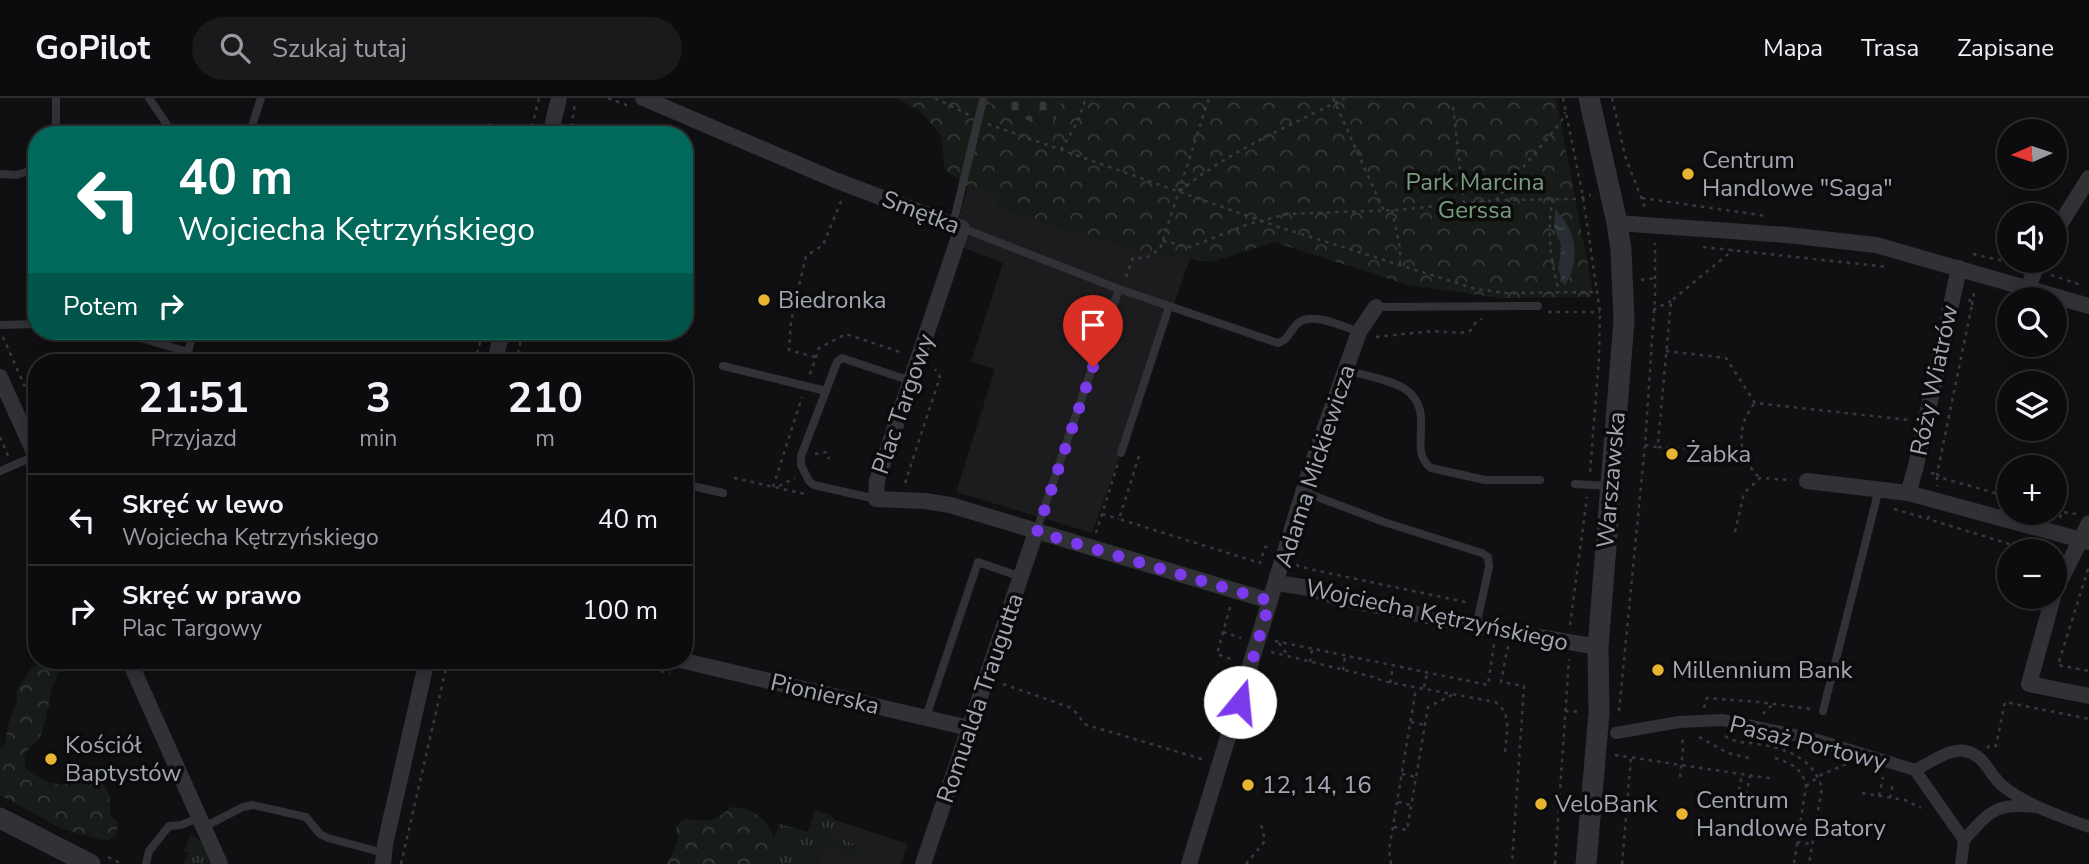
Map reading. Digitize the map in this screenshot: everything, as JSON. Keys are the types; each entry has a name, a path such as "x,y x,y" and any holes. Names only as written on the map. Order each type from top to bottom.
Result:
{"street":[{"path":"552,126 559,98"},
{"name":"Warszawska","path":"1586,864 1599,713 1598,647 1624,320 1617,223 1589,98"},
{"name":"Smętka","path":"638,103 958,226"},
{"path":"2067,213 2089,178"},
{"path":"1617,223 1787,235 1876,246 2028,287 2034,273"},
{"name":"Plac Targowy","path":"958,226 911,381 877,481 876,499 950,505 1037,532"},
{"name":"Róży Wiatrów","path":"1908,493 1959,268"},
{"path":"2067,299 2089,306"},
{"name":"Adama Mickiewicza","path":"1189,864 1304,492 1359,332 1377,307"},
{"path":"0,377 28,440"},
{"path":"1807,481 1908,493 2084,541"},
{"path":"2067,572 2084,541 2089,523"},
{"name":"Wojciecha Kętrzyńskiego","path":"1037,532 1270,601"},
{"name":"Romualda Traugutta","path":"923,864 1037,532"},
{"name":"Wojciecha Kętrzyńskiego","path":"1276,583 1309,587 1338,598 1478,618 1568,643 1598,647"},
{"path":"2050,609 2029,684 2089,696"},
{"name":"Pionierska","path":"693,663 969,728"},
{"path":"133,669 220,864"},
{"path":"383,858 425,669"},
{"name":"Pasaż Portowy","path":"1616,733 1679,722 1723,720 1814,739 1915,770 1964,840"},
{"name":"Pasaż Portowy","path":"1915,770 1950,752 1964,750 1979,756"},
{"path":"1979,756 2003,786 2040,808 2089,827"},
{"path":"1961,864 1964,840 1998,807 2014,805 2040,808"},
{"path":"0,818 90,864"}],"lane":[{"path":"56,98 56,126"},
{"path":"149,98 168,126"},
{"path":"252,126 261,98"},
{"path":"958,226 983,100"},
{"path":"0,174 16,175 28,172"},
{"name":"Smętka","path":"958,226 1120,290 1278,343 1287,340 1298,322 1306,319 1315,319 1359,332"},
{"path":"1037,532 1120,290"},
{"name":"Adama Mickiewicza","path":"1377,307 1538,306"},
{"path":"1121,453 1169,307"},
{"path":"0,325 28,324"},
{"path":"147,340 188,352 191,340"},
{"path":"876,499 814,485 804,473 801,456 837,362 842,358 911,381"},
{"path":"723,366 826,391"},
{"path":"1347,370 1402,387 1414,396 1420,407 1422,422 1420,454 1431,468 1485,480 1540,480"},
{"path":"0,471 28,461"},
{"path":"1575,484 1611,486"},
{"path":"693,486 723,493"},
{"path":"1823,711 1879,489"},
{"path":"1304,492 1482,553 1488,558 1489,567 1478,618"},
{"path":"926,718 978,562 1021,577"},
{"path":"146,864 149,851 169,826 202,822 253,805 306,817 315,829 328,838 383,858"}],"path":[{"path":"532,126 540,98"},
{"path":"572,126 576,108 573,98"},
{"path":"608,98 638,103"},
{"path":"935,98 979,120 1061,150 1262,220 1476,289 1505,293 1597,292"},
{"path":"1061,150 1078,121 1086,98"},
{"path":"1120,290 1133,258 1142,259 1160,249 1209,98"},
{"path":"1333,98 1384,211"},
{"path":"1180,191 1226,159 1345,98"},
{"path":"1555,864 1568,643 1589,484 1600,312 1583,197 1563,98"},
{"path":"1612,98 1625,156 1651,226 1657,254 1645,445 1615,755 1774,779"},
{"path":"1453,107 1464,203"},
{"path":"1496,200 1561,122 1566,110"},
{"path":"490,126 491,121"},
{"path":"1163,241 1190,247 1262,220 1287,214 1384,211 1496,200 1583,197 1610,190"},
{"path":"815,357 789,350 791,321 806,256 822,245 844,195"},
{"path":"1553,198 1548,227 1559,292"},
{"path":"1392,210 1400,248 1400,265"},
{"path":"1694,246 1893,267"},
{"path":"1653,310 1671,301 1733,250"},
{"path":"1972,305 1967,296 1982,289"},
{"path":"1547,292 1547,312 1600,312"},
{"path":"1974,293 1937,474 1940,479 1997,494"},
{"path":"1657,447 1671,301"},
{"path":"1375,338 1380,335 1433,331 1461,333 1470,331 1476,321 1484,319"},
{"path":"0,332 28,394"},
{"path":"1666,351 1726,358 1755,403"},
{"path":"903,489 940,377 935,369"},
{"path":"1755,403 1915,420"},
{"path":"1755,403 1746,414 1741,436 1742,453 1751,470 1760,478 1807,481"},
{"path":"0,437 13,466"},
{"path":"1645,445 1714,453 1742,453"},
{"path":"812,456 827,452 829,459"},
{"path":"1091,548 1121,453"},
{"path":"1119,519 1139,456"},
{"path":"733,478 813,496"},
{"path":"1735,532 1744,494 1760,478"},
{"path":"1886,507 1928,519"},
{"path":"1102,514 1260,563 1265,547"},
{"path":"1298,555 1298,566 1469,602 1478,618"},
{"path":"2088,569 2058,665 2089,671"},
{"path":"1232,601 1217,654 1237,661"},
{"path":"1223,632 1244,640 1247,631"},
{"path":"1272,641 1488,685 1495,637"},
{"path":"1509,640 1501,682 1524,685 1512,864"},
{"path":"1278,642 1289,657"},
{"path":"1310,662 1312,650"},
{"path":"1268,651 1390,683 1424,687 1495,702 1501,705 1507,722 1505,753"},
{"path":"1343,670 1345,657"},
{"path":"1390,683 1393,667"},
{"path":"401,864 446,669"},
{"path":"1424,687 1427,673"},
{"path":"999,683 1069,707 1078,714 1084,724 1205,760 1202,770"},
{"path":"1391,864 1389,850 1416,688"},
{"path":"1393,827 1407,830 1428,707 1456,693"},
{"path":"1704,708 1707,698 1823,711"},
{"path":"1979,756 1990,745 1996,746 2005,702 2089,719"},
{"path":"1761,715 1773,704"},
{"path":"1411,722 1425,725"},
{"path":"1699,737 1728,753 1753,759"},
{"path":"1725,737 1793,753 1805,761 1818,777 1822,788 1809,864"},
{"path":"1679,777 1684,739"},
{"path":"1622,864 1631,757"},
{"path":"1775,758 1794,766 1804,775 1807,786 1794,864"},
{"path":"1807,786 1818,777 1850,762"},
{"path":"1402,774 1416,777"},
{"path":"1742,774 1734,807 1744,809 1750,776"},
{"path":"1880,796 1883,777"},
{"path":"1891,798 1893,782"},
{"path":"1628,788 1634,788"},
{"path":"1862,793 1905,800 1921,808"},
{"path":"1397,802 1412,805"},
{"path":"1246,864 1265,841 1262,827 1256,824"},
{"path":"1797,842 1812,844"}],"shaded area":[{"path":"968,186 1000,194 997,206 1067,230 1141,250 1190,259 1092,533 956,492 995,369 971,362 1003,263 964,248 966,235 959,219"},
{"path":"815,810 828,814 835,820 908,844 901,864 766,864 779,824 808,832"}],"green space":[{"name":"Park Marcina Gerssa","path":"896,98 1556,98 1592,286 1591,297 1500,298 1408,285 1274,242 1211,262 1141,250 1067,230 997,206 1000,194 968,186 945,170 941,135 919,110"},
{"path":"978,98 1062,98 1052,131"},
{"path":"61,669 54,685 41,735 24,754 26,769 52,783 68,784 98,779 109,795 110,816 119,823 115,836 106,841 63,829 0,795 0,749 5,745 8,725 17,701 17,689 30,670"},
{"path":"731,807 755,813 769,828 777,844 769,864 667,864 678,841 676,826 683,819 713,819"},
{"path":"815,810 828,814 835,820 830,835 860,846 856,858 826,847 820,864 766,864 779,824 808,832"},
{"path":"191,834 203,842 212,864 183,864 189,853 184,851"}],"water":[{"path":"1555,209 1568,226 1574,246 1573,266 1564,286 1558,268 1562,247 1554,229"}],"place":[{"name":"Centrum Handlowe \"Saga\"","path":"1688,174"},
{"name":"Biedronka","path":"764,300"},
{"name":"Żabka","path":"1672,454"},
{"name":"Millennium Bank","path":"1658,670"},
{"name":"Kościół Baptystów","path":"51,759"},
{"name":"12, 14, 16","path":"1248,785"},
{"name":"VeloBank","path":"1541,804"},
{"name":"Centrum Handlowe Batory","path":"1682,814"}],"route":[{"path":"1093,367 1037,532 1270,601 1240,702"}]}
